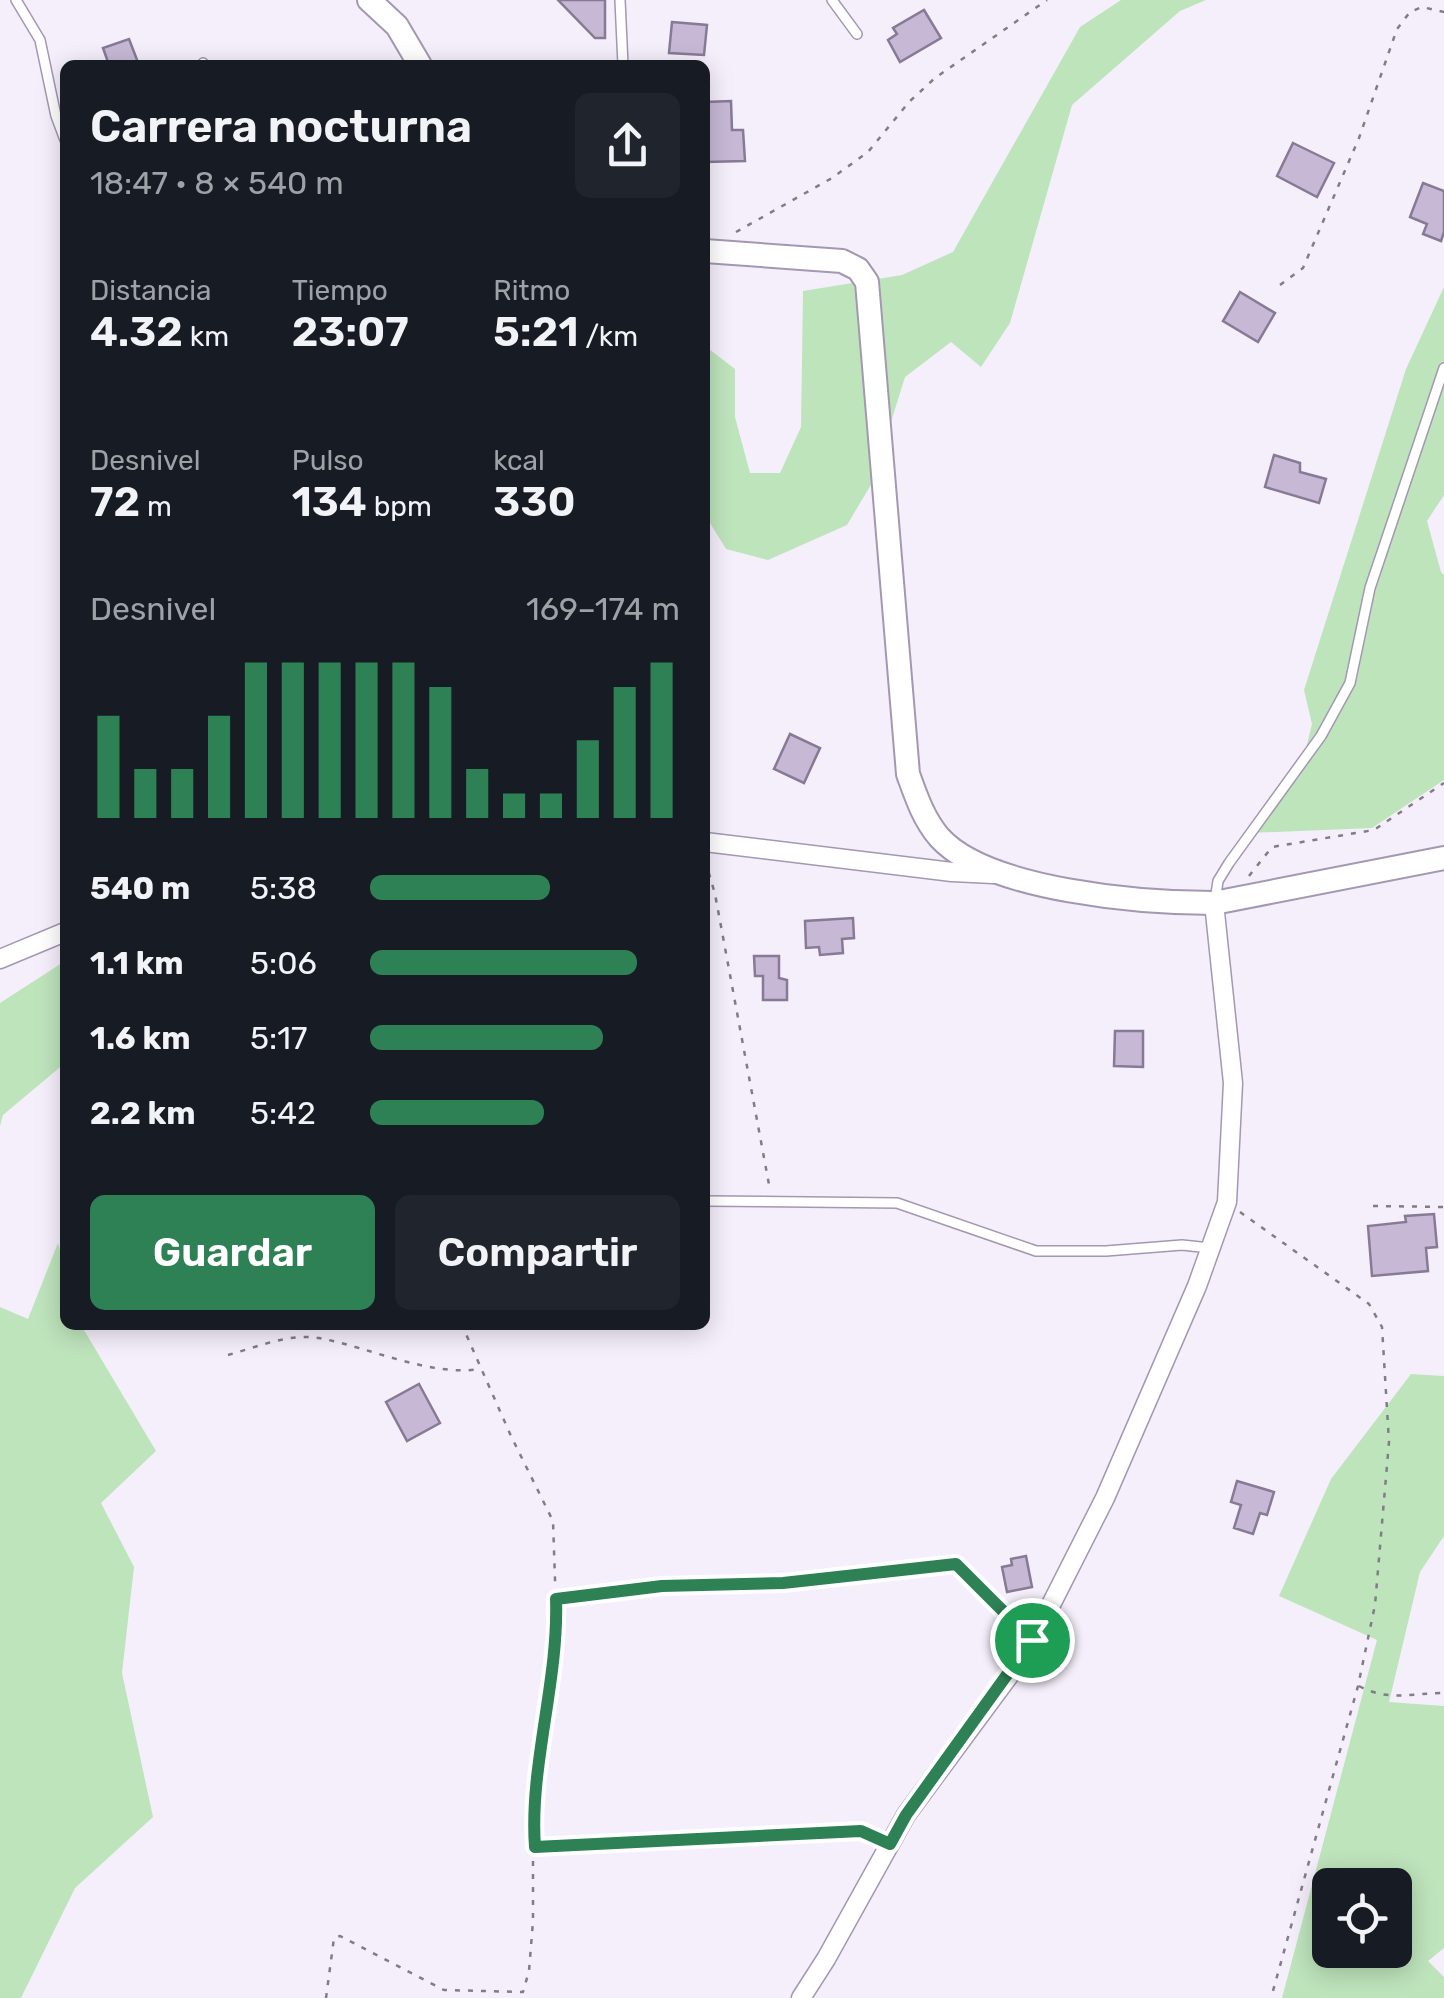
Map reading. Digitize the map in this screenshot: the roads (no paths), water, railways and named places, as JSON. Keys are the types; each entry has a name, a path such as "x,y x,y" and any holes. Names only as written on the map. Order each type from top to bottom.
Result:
{"street":[{"path":"369,0 397,26 417,60"},
{"path":"710,251 842,261 858,269 867,282 908,774 919,805 940,838 975,863 1006,874 1104,895 1160,902 1225,901 1444,858"},
{"path":"710,843 952,872 1006,874"},
{"path":"801,1998 906,1815 1032,1640 1104,1498 1210,1248 1227,1202 1233,1084 1225,901"},
{"path":"0,959 60,934"}],"lane":[{"path":"16,0 40,40 60,127"},
{"path":"620,0 623,60"},
{"path":"832,0 857,34"},
{"path":"1225,901 1218,880 1320,736 1350,683 1374,574 1444,368"},
{"path":"710,1201 896,1203 1036,1251 1182,1245 1210,1248"}]}
